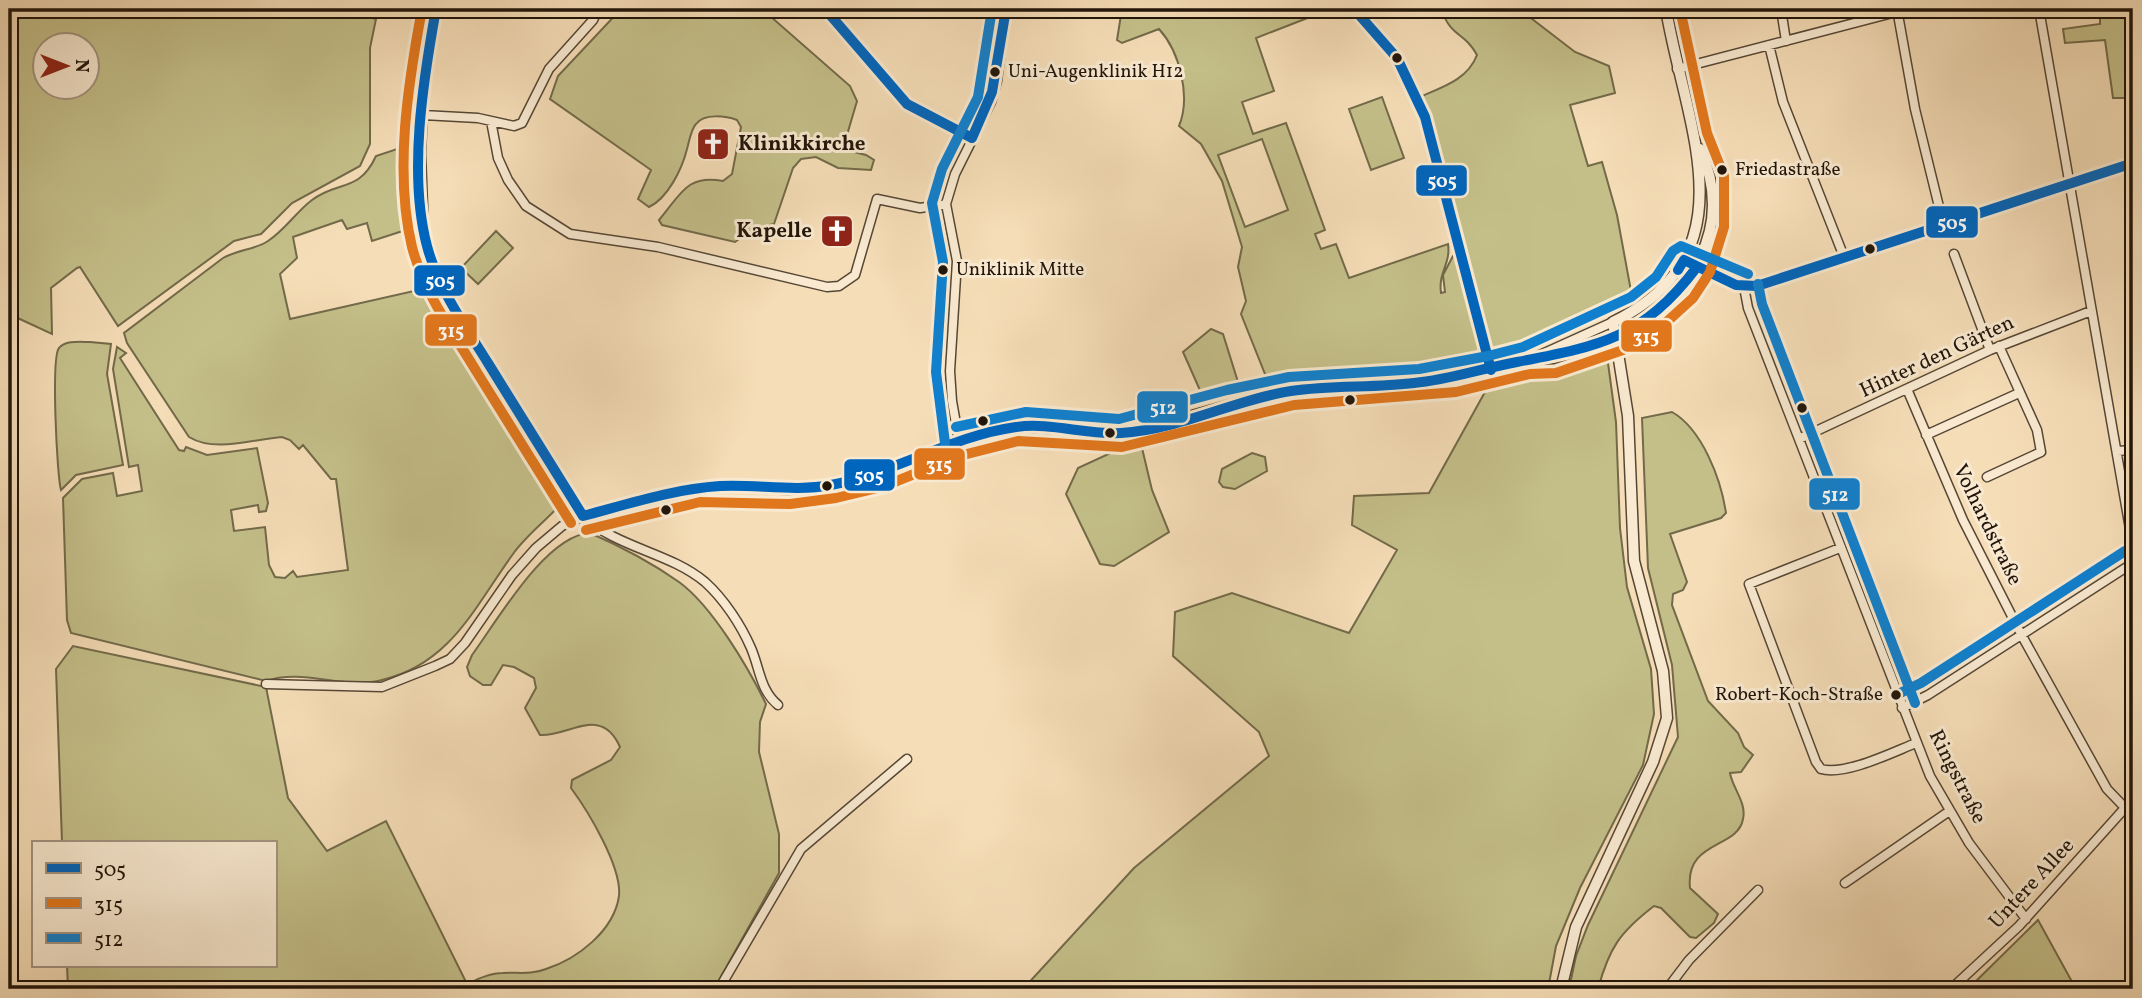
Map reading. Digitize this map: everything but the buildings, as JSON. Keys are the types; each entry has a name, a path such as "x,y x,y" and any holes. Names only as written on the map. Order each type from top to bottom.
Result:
{"street":[{"path":"436,9 427,59 423,115 424,233 438,279 583,516 596,528 671,561 704,581 731,613 751,647 767,696 778,705"},
{"path":"423,115 491,121 514,126 522,123 549,69 593,20 598,9"},
{"path":"825,9 907,104 972,138"},
{"path":"959,442 950,371 957,261 946,204 951,183 991,102 997,81 1006,9"},
{"path":"1354,9 1388,44 1408,77 1425,117 1491,370"},
{"path":"266,684 382,687 450,659 536,548 562,526 583,516 698,488 722,486 789,490 833,484 878,474 959,442 1026,426 1120,433 1231,403 1292,391 1422,383 1528,360 1553,359 1617,337 1662,309 1697,267 1710,224 1712,199 1705,160 1695,137 1677,69 1666,9"},
{"path":"1781,9 1786,41"},
{"path":"1677,69 1908,9"},
{"path":"2039,9 2133,546"},
{"path":"1898,10 1914,110 1943,223"},
{"path":"1769,46 1783,102 1844,257"},
{"path":"491,121 499,158 508,180 526,206 570,234 658,247 827,287 839,286 850,281 855,275 877,199 920,208 946,204"},
{"path":"1528,360 1551,347 1613,321 1654,298 1684,260 1695,234 1699,212 1695,137"},
{"path":"1684,260 1726,282 1744,287 1768,283 1943,223 2133,163"},
{"path":"1954,254 1990,350"},
{"name":"Ringstraße","path":"1744,287 1748,308 1916,743 1948,812 1995,881 2026,919"},
{"name":"Hinter den Gärten","path":"1799,439 1999,346 2091,311"},
{"path":"1561,989 1576,926 1653,762 1667,718 1663,671 1646,617 1634,561 1628,416 1613,321"},
{"name":"Volhardstraße","path":"1987,477 2041,452 2037,430 1999,346"},
{"name":"Volhardstraße","path":"1907,389 1963,520 2021,634 2107,789 2133,816"},
{"path":"1926,435 2019,394"},
{"path":"2117,451 2133,450"},
{"path":"1840,548 1749,584 1821,769 1832,771 1855,765 1916,743"},
{"path":"1902,708 1928,695 2133,563"},
{"path":"719,989 801,849 906,759"},
{"name":"Untere Allee","path":"1951,989 2026,919 2133,799"},
{"path":"1845,883 1948,812"},
{"path":"1667,989 1689,960 1758,890"}],"shaded area":[{"path":"9,9 335,9 376,19 370,48 370,144 360,166 292,203 261,234 234,241 118,326 80,267 77,268 51,288 52,334 9,314"},
{"path":"621,9 762,9 850,86 857,101 847,135 846,150 874,160 871,170 838,168 816,157 801,159 793,168 774,224 754,228 735,242 662,225 659,220 686,188 701,180 723,181 732,174 741,127 737,120 727,117 704,118 693,129 682,165 668,190 649,207 638,199 651,170 550,99 558,76"},
{"path":"1114,9 1320,9 1310,17 1256,38 1274,91 1242,102 1253,134 1286,123 1325,230 1315,234 1321,249 1336,244 1349,278 1448,244 1448,257 1441,279 1441,293 1445,292 1443,275 1453,256 1459,255 1483,356 1444,369 1347,377 1267,379 1241,314 1246,301 1238,267 1242,247 1222,181 1201,144 1179,126 1184,102 1178,62 1159,29 1122,43 1117,40 1121,15","holes":["1262,139 1288,210 1245,227 1218,155"]},
{"path":"1441,9 1519,9 1575,52 1609,66 1615,93 1570,105 1588,166 1602,162 1617,215 1631,291 1582,318 1492,352 1440,149 1422,96 1461,76 1477,55 1449,25"},
{"path":"2100,9 2133,9 2133,98 2113,98 2105,40 2065,43 2063,29 2100,24"},
{"path":"1382,97 1404,158 1371,170 1349,109"},
{"path":"412,144 418,226 372,241 367,223 347,229 342,220 293,237 297,258 280,274 290,319 427,288 434,294 560,499 557,508 518,548 473,612 444,647 406,672 382,680 353,683 294,677 266,681 71,633 67,620 63,498 82,479 113,473 117,496 142,491 138,465 129,467 113,369 117,347 126,353 120,358 179,450 184,451 186,447 207,455 257,448 268,503 266,511 259,512 258,505 231,510 234,531 265,527 269,565 275,577 285,578 293,571 297,577 348,570 336,479 331,479 303,445 299,449 290,440 282,437 222,445 199,442 189,437 127,343 124,333 223,258 263,244 280,232 312,200 355,181 369,168 376,156"},
{"path":"496,231 513,248 478,284 461,268"},
{"path":"1211,329 1223,334 1238,382 1219,387 1203,397 1183,352"},
{"path":"90,342 111,344 107,374 123,465 76,475 61,490 56,418 57,356 62,345"},
{"path":"1601,360 1608,363 1616,422 1620,528 1627,587 1651,669 1654,714 1643,765 1580,888 1556,946 1548,989 1023,989 1134,868 1269,756 1259,732 1173,656 1175,612 1232,593 1349,633 1397,550 1352,525 1354,496 1429,493 1490,383"},
{"path":"1672,412 1683,420 1701,442 1720,485 1726,513 1721,518 1670,534 1687,582 1683,590 1673,594 1672,605 1708,701 1738,733 1744,747 1753,755 1741,772 1730,773 1743,807 1743,819 1732,836 1703,853 1695,861 1691,872 1690,888 1718,914 1714,923 1696,938 1690,937 1661,908 1654,906 1632,924 1617,942 1598,989 1569,989 1576,956 1588,925 1678,737 1672,665 1648,568 1642,418"},
{"path":"1143,438 1146,446 1142,448 1152,490 1169,532 1114,566 1100,564 1066,494 1078,468"},
{"path":"1252,453 1265,457 1267,471 1235,489 1223,487 1219,482 1222,469"},
{"path":"590,533 624,549 679,582 716,621 766,704 760,722 759,752 779,834 779,873 714,989 68,989 67,967 276,967 276,841 62,841 56,669 73,646 266,687 288,798 327,851 386,821 467,984 493,974 530,973 546,969 570,958 592,942 610,921 616,909 618,884 610,855 571,788 572,780 611,760 620,747 604,727 594,725 540,735 525,708 536,688 534,678 514,667 503,665 491,685 483,685 470,676 467,667 472,655 524,582 557,548 573,537"},
{"path":"2038,920 2076,989 1968,989"}],"transit line":[{"name":"315","path":"422,9 405,128 404,189 412,247 424,281 440,313 571,523"},
{"name":"505","path":"436,9 422,97 418,158 421,218 427,246 438,277 453,306 583,516"},
{"name":"505","path":"825,9 907,104 972,138"},
{"name":"512","path":"945,443 936,372 943,262 932,203 942,169 978,97 992,9"},
{"name":"505","path":"972,138 992,92 1006,9"},
{"name":"505","path":"1354,9 1397,58 1425,117 1491,370"},
{"name":"315","path":"586,530 700,502 790,504 836,498 882,487 959,456 1018,441 1122,447 1294,405 1456,392 1530,374 1556,373 1623,350 1660,328 1693,298 1710,272 1724,227 1724,176 1707,133 1680,9"},
{"name":"505","path":"1678,270 1684,260 1736,285 1757,286 2133,163"},
{"name":"512","path":"956,427 1026,412 1119,419 1227,390 1289,377 1419,369 1488,356 1523,347 1631,297 1656,277 1673,251 1681,246 1748,274"},
{"name":"505","path":"583,516 685,490 720,486 804,488 831,485 878,472 969,438 1016,427 1042,426 1108,433 1143,431 1291,391 1399,385 1453,377 1597,344 1618,335 1658,310 1697,267"},
{"name":"512","path":"1758,284 1762,304 1915,703"},
{"name":"512","path":"1896,695 1921,683 2125,551"}],"place":[{"name":"Uni-Augenklinik H12","path":"995,72"},
{"name":"Klinikkirche","path":"713,144"},
{"name":"Friedastraße","path":"1722,170"},
{"name":"Kapelle","path":"837,231"},
{"name":"Uniklinik Mitte","path":"943,270"},
{"name":"Robert-Koch-Straße","path":"1896,695"}]}
